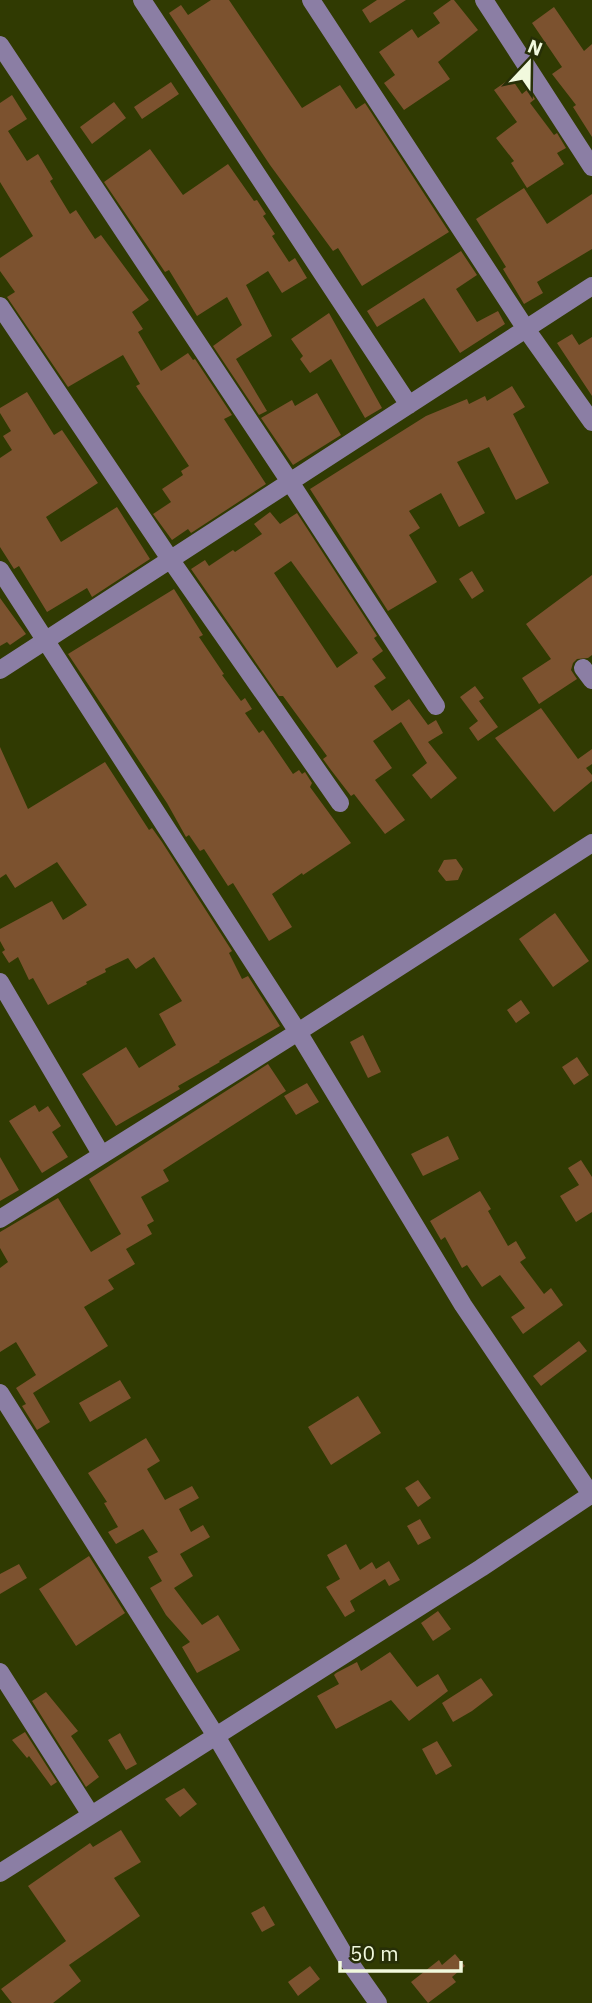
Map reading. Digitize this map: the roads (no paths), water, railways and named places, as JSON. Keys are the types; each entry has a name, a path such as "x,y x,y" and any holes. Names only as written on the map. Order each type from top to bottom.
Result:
{"street":[{"path":"142,0 409,405"},
{"path":"311,0 526,328 592,422"},
{"path":"484,0 592,167"},
{"path":"0,45 436,706"},
{"path":"0,670 592,286"},
{"path":"0,306 170,559 340,803"},
{"path":"0,570 298,1032 463,1305 592,1495 0,1873"},
{"path":"0,1219 592,843"},
{"path":"0,982 101,1154"},
{"path":"0,1393 216,1736 345,1956 378,2003"},
{"path":"0,1672 91,1815"}]}
